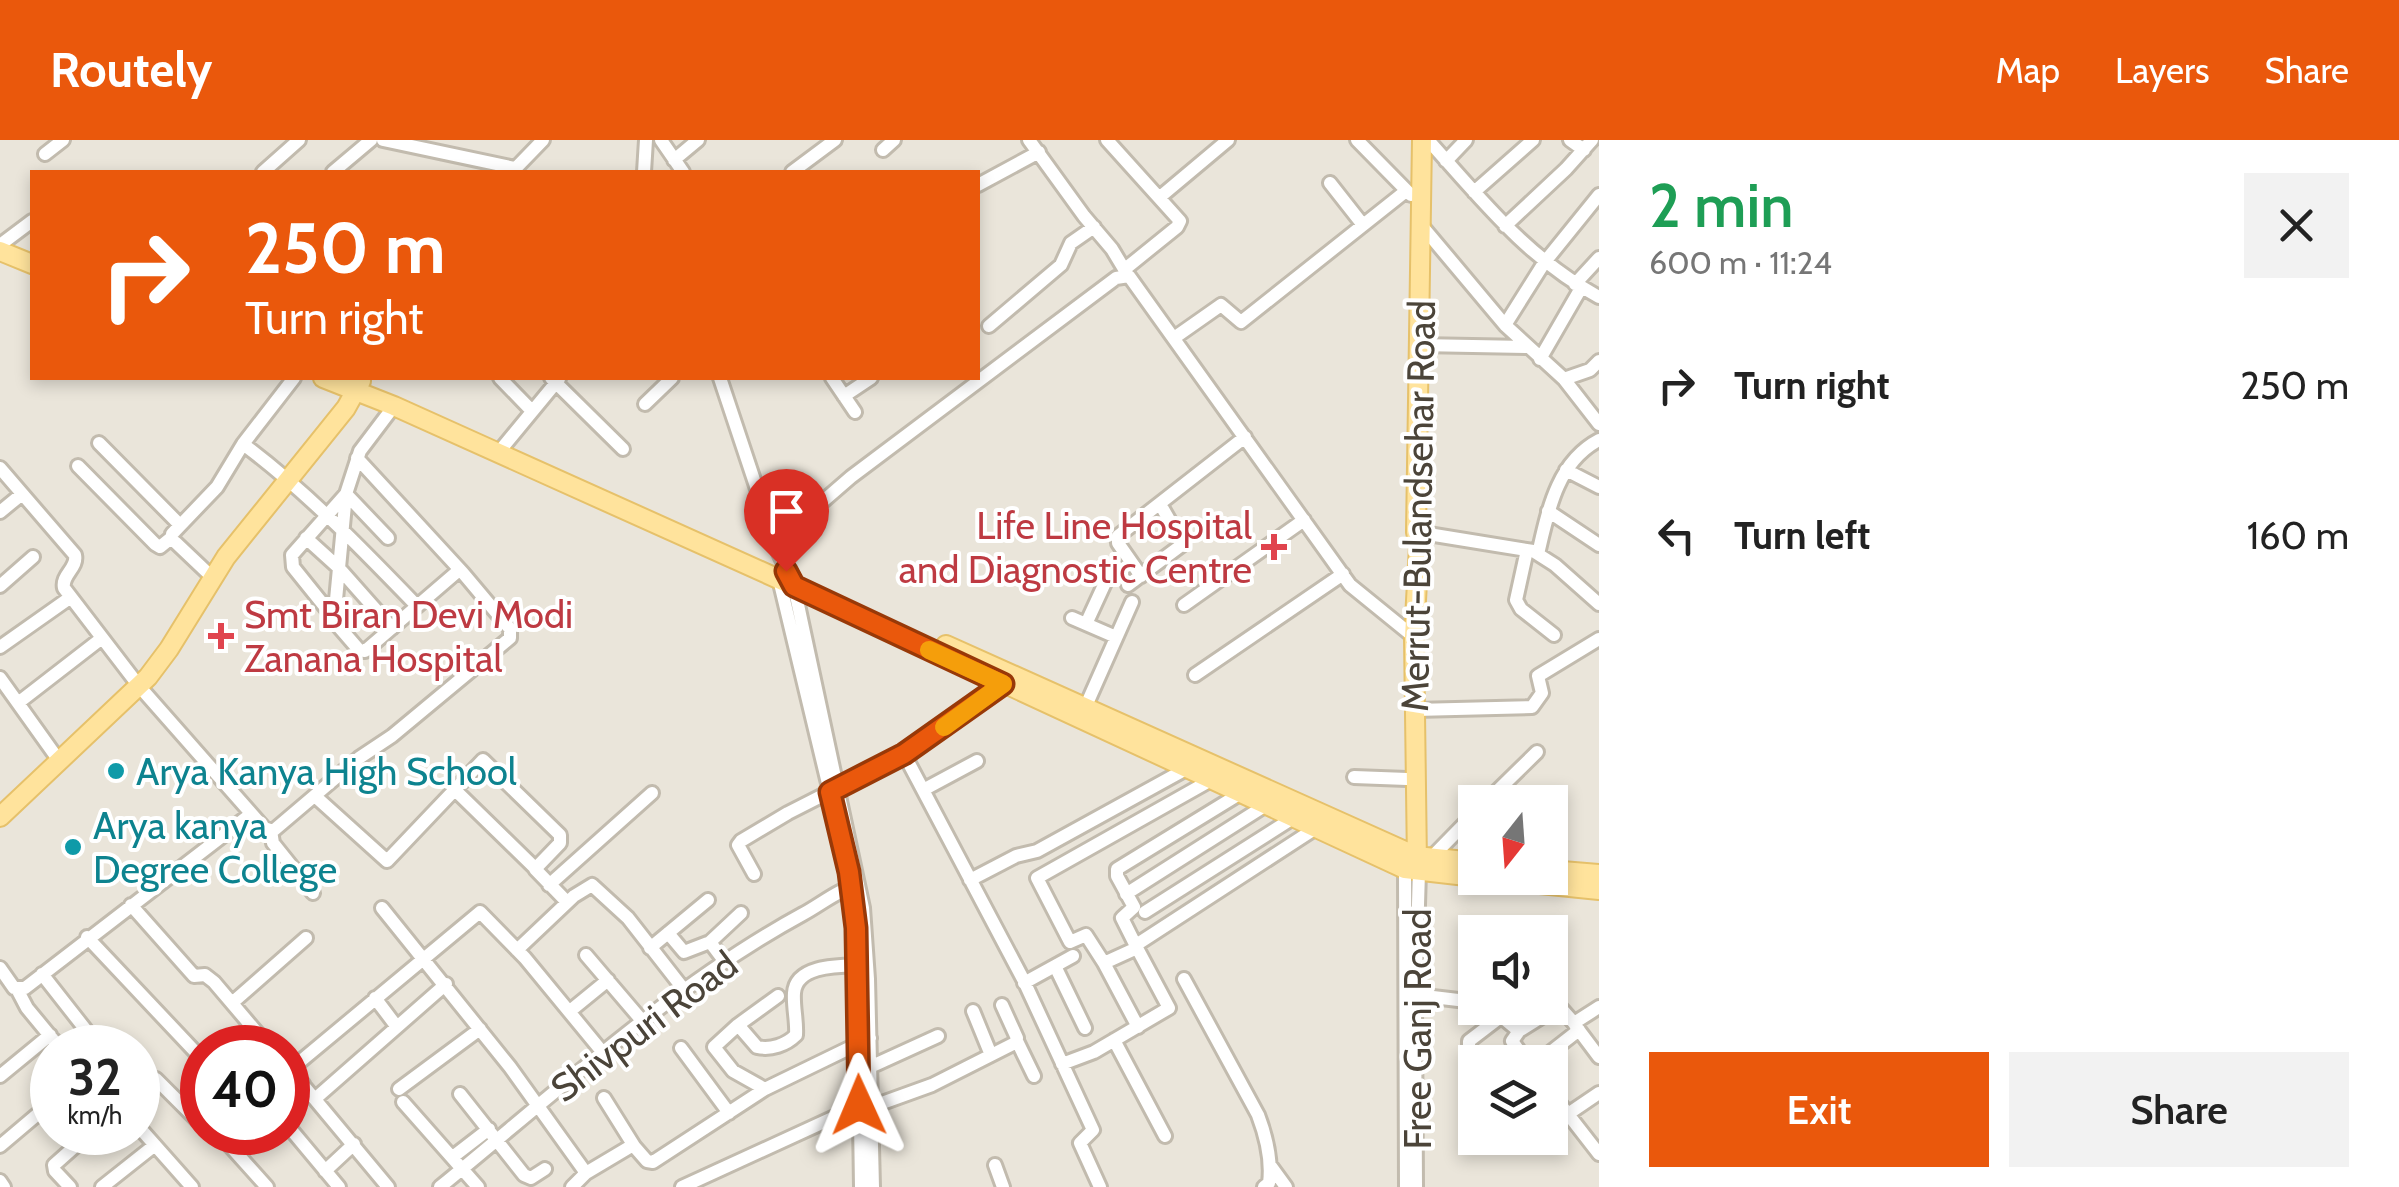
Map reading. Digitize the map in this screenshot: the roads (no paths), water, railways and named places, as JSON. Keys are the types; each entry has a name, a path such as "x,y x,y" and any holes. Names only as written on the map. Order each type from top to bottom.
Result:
{"main road":[{"name":"Merrut-Bulandsehar Road","path":"1415,861 1415,710 1410,633 1412,545 1416,534 1424,140"},
{"path":"1,246 30,253"},
{"path":"1,246 30,263"},
{"path":"358,382 394,406 501,448"},
{"path":"358,382 1293,818 1458,872"},
{"path":"0,817 139,686 170,649 212,578 358,382"},
{"path":"786,579 1085,708 1415,861 1458,862"},
{"path":"1410,633 1407,779 1415,861"},
{"path":"1568,873 1599,877"},
{"path":"1568,878 1599,877"}],"street":[{"path":"46,154 63,140"},
{"path":"266,170 300,140"},
{"path":"335,170 371,140"},
{"path":"382,140 513,170 543,140"},
{"path":"644,170 646,140"},
{"path":"661,140 678,166 698,140"},
{"path":"795,170 835,140"},
{"path":"1029,140 1343,574 1359,594 1410,633"},
{"path":"776,546 851,477 1127,272 1180,224 1107,140"},
{"path":"1160,198 1228,140"},
{"path":"1357,140 1422,206"},
{"path":"1424,140 1544,263 1599,297"},
{"path":"1446,161 1466,140"},
{"path":"1474,192 1533,140"},
{"path":"1570,140 1588,145"},
{"path":"1505,226 1588,145"},
{"path":"980,184 1039,152"},
{"path":"1330,183 1363,225"},
{"path":"1174,338 1220,305 1241,322 1406,190"},
{"path":"1504,326 1544,263 1599,195"},
{"path":"1,246 30,223"},
{"path":"1422,226 1504,326 1564,379 1599,424"},
{"path":"989,326 1061,265 1071,243 1094,227"},
{"path":"1540,358 1578,286 1599,258"},
{"path":"1419,345 1526,347"},
{"path":"1564,379 1584,373 1599,361"},
{"path":"78,466 160,547 217,488 243,444 292,380"},
{"path":"502,380 532,411"},
{"path":"501,448 555,380"},
{"path":"557,380 623,449"},
{"path":"645,404 670,380"},
{"path":"721,380 786,579 856,886 867,1104"},
{"path":"833,380 855,412"},
{"path":"844,396 868,380"},
{"path":"334,618 346,494 358,458 394,406"},
{"path":"1141,576 1117,539 1245,437"},
{"path":"1554,635 1521,609 1516,600 1566,470 1581,449 1599,440"},
{"path":"98,443 180,526"},
{"path":"243,444 341,526 417,606"},
{"path":"271,831 279,830 359,758 392,736 510,638 510,629 464,573 358,458"},
{"path":"0,468 75,555 75,564 62,584 139,686 251,814 271,831 273,843 313,893"},
{"path":"1566,470 1599,487"},
{"path":"0,512 22,494"},
{"path":"346,494 292,555 292,563 337,626 362,652 456,572 464,573"},
{"path":"346,494 388,538"},
{"path":"1128,585 1184,544 1160,504"},
{"path":"1548,510 1599,545"},
{"path":"1184,604 1304,520"},
{"path":"1416,534 1532,552 1599,604"},
{"path":"172,538 212,578"},
{"path":"306,538 338,567 392,628"},
{"path":"0,586 33,557"},
{"path":"1086,624 1110,572"},
{"path":"1194,675 1343,574"},
{"path":"0,647 71,596"},
{"path":"1085,708 1132,602"},
{"path":"1072,618 1116,636"},
{"path":"18,703 102,638"},
{"path":"1415,710 1532,707 1542,693 1538,676 1599,638"},
{"path":"0,678 60,762"},
{"path":"754,874 738,843 904,754 1003,684"},
{"path":"1503,785 1537,752"},
{"path":"904,754 1024,983 1093,1130 1080,1143 1100,1187"},
{"path":"316,797 384,861 483,760 561,838 535,868"},
{"path":"924,790 977,760"},
{"path":"970,880 1016,856 1037,851 1186,768"},
{"path":"1354,777 1407,779"},
{"path":"1138,1028 1086,936 1070,942 1037,878 1211,780"},
{"path":"453,788 567,902"},
{"path":"550,885 652,794"},
{"path":"1062,1064 1169,1010 1122,918 1134,910 1117,870 1240,794"},
{"path":"1126,894 1266,805"},
{"path":"16,989 25,988 251,814"},
{"path":"1145,912 1293,818"},
{"path":"1406,1187 1415,861 1458,827"},
{"path":"1104,963 1137,946 1316,828"},
{"name":"Free Ganj Road","path":"1415,861 1416,1187"},
{"path":"518,950 567,902 586,886 592,886 628,918 685,991"},
{"name":"Shivpuri Road","path":"440,1187 464,1168 493,1135 539,1106 724,962 856,886"},
{"path":"650,948 708,900"},
{"path":"132,905 194,976 208,976 251,1025"},
{"path":"382,908 446,984 586,1173"},
{"path":"310,1051 480,912 518,950 604,1054"},
{"path":"668,933 684,952 710,942 741,913"},
{"path":"87,937 180,1035"},
{"path":"232,1004 306,938"},
{"path":"710,942 724,962"},
{"path":"586,955 644,1023"},
{"path":"1024,983 1073,956"},
{"path":"738,1025 757,1047 788,1042 797,1031 794,991 802,976 816,970 862,965"},
{"path":"1054,966 1085,1028"},
{"path":"0,968 43,1025"},
{"path":"42,974 82,1025"},
{"path":"1184,979 1258,1115 1269,1164 1270,1180 1264,1187"},
{"path":"570,1011 608,980"},
{"path":"316,1098 446,984"},
{"path":"765,1088 736,1074 714,1046 778,996"},
{"path":"1416,996 1458,1000"},
{"path":"374,998 397,1027"},
{"path":"1002,1005 1034,1076"},
{"path":"1515,1045 1512,1040 1519,1031 1559,1006 1599,1057"},
{"path":"1556,1045 1599,1007"},
{"path":"973,1012 991,1055"},
{"path":"1469,1045 1484,1025"},
{"path":"1512,1025 1519,1031"},
{"path":"478,1187 401,1095 480,1029"},
{"path":"870,1067 938,1036"},
{"path":"860,1187 870,1067 864,1040"},
{"path":"604,1098 634,1146 647,1161 653,1162 765,1088 864,1040"},
{"path":"1114,1040 1166,1136"},
{"path":"682,1187 867,1104 932,1085 1017,1041"},
{"path":"681,1048 729,1113"},
{"path":"0,1076 30,1051"},
{"path":"160,1083 180,1103"},
{"path":"310,1092 388,1187"},
{"path":"1599,1093 1568,1114 1599,1154"},
{"path":"460,1094 528,1178 545,1169"},
{"path":"0,1146 30,1121"},
{"path":"454,1156 493,1135"},
{"path":"865,1140 872,1187"},
{"path":"325,1171 354,1144"},
{"path":"572,1187 586,1173 634,1146"},
{"path":"160,1152 192,1187"},
{"path":"310,1153 339,1187"},
{"path":"64,1155 54,1164 55,1171 70,1187"},
{"path":"102,1187 142,1155"},
{"path":"238,1155 267,1187"},
{"path":"1269,1164 1286,1187"},
{"path":"995,1165 1003,1187"}],"place":[{"name":"Life Line Hospital and Diagnostic Centre","path":"1274,547"},
{"name":"Smt Biran Devi Modi Zanana Hospital","path":"221,636"},
{"name":"Arya Kanya High School","path":"116,771"},
{"name":"Arya kanya Degree College","path":"73,847"}]}
